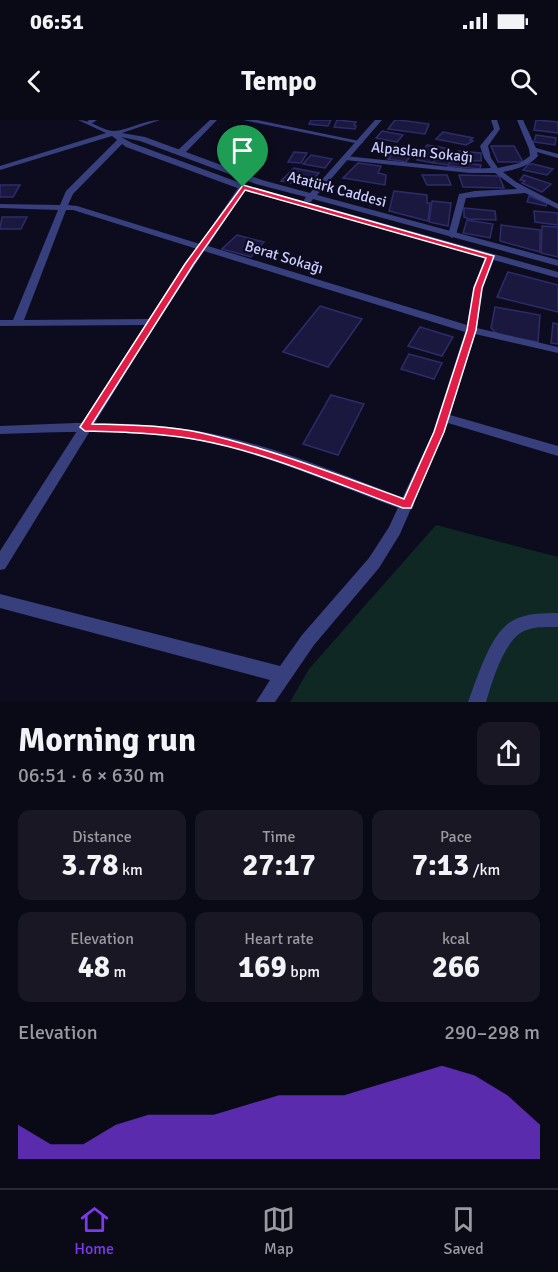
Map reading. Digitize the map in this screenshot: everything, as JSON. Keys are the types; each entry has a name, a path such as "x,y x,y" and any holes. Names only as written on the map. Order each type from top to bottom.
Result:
{"street":[{"path":"0,168 157,120"},
{"path":"180,153 214,120"},
{"path":"246,120 360,142"},
{"path":"303,204 379,120"},
{"path":"494,120 497,129 484,143 484,150 497,170 510,181 558,207"},
{"path":"520,120 533,149 558,154"},
{"name":"Atatürk Caddesi","path":"88,121 112,133 121,141 243,187 558,275"},
{"name":"Atatürk Caddesi","path":"112,133 142,139 247,178 558,263"},
{"path":"17,323 63,206 74,187 121,141"},
{"name":"Alpaslan Sokağı","path":"345,158 470,171 497,170 528,162 534,156 533,149"},
{"path":"0,564 152,322 243,187"},
{"path":"452,235 462,196 476,193 528,191"},
{"name":"Berat Sokağı","path":"0,206 63,206 471,330 558,350"},
{"path":"265,702 281,675 322,622 374,562 395,530 444,418 471,330 478,288 490,256"},
{"path":"0,323 152,322"},
{"path":"444,418 558,451"},
{"path":"0,430 85,427 157,430 201,436 264,453 407,505"},
{"path":"0,601 281,675"},
{"path":"477,702 498,649 515,627 540,620 558,620"}],"green space":[{"path":"436,525 558,557 558,702 290,702 309,669"}],"building":[{"path":"311,120 331,120 328,126 309,124"},
{"path":"337,120 356,122 355,129 334,127"},
{"path":"395,120 429,124 425,134 388,129"},
{"path":"536,120 558,122 558,133 534,130"},
{"path":"382,131 403,135 397,142 376,138"},
{"path":"443,132 473,138 470,140 473,141 466,145 436,139"},
{"path":"536,135 556,138 555,145 534,142"},
{"path":"243,143 262,145 257,153 237,151"},
{"path":"427,145 445,148 433,163 417,160"},
{"path":"491,146 514,146 523,162 498,162"},
{"path":"458,151 481,153 481,161 458,160"},
{"path":"294,152 307,153 301,163 288,162"},
{"path":"394,152 412,154 406,162 388,159"},
{"path":"311,155 332,159 325,168 303,164"},
{"path":"438,155 455,158 449,165 433,163"},
{"path":"450,162 481,165 480,169 448,166"},
{"path":"358,163 381,166 378,173 386,175 385,185 343,178"},
{"path":"529,164 553,169 547,175 523,170"},
{"path":"294,168 319,173 306,186 281,181"},
{"path":"422,175 447,175 451,185 427,185"},
{"path":"459,175 499,176 504,188 463,187"},
{"path":"524,175 551,184 542,192 522,183 525,181 520,180"},
{"path":"0,185 20,185 13,197 0,197"},
{"path":"394,191 427,195 427,203 430,203 428,221 389,211"},
{"path":"529,196 547,203 546,206 527,202"},
{"path":"432,201 451,203 448,226 429,222"},
{"path":"464,208 495,211 496,220 469,219 464,217"},
{"path":"534,211 558,213 558,225 535,222"},
{"path":"2,217 27,217 21,229 0,229"},
{"path":"467,220 493,224 490,238 463,233"},
{"path":"501,225 540,230 540,252 500,241"},
{"path":"542,226 558,227 558,257 541,253"},
{"path":"237,235 264,242 251,257 222,249"},
{"path":"508,272 558,285 558,312 497,297"},
{"path":"320,306 362,319 328,367 283,352"},
{"path":"495,307 540,315 538,342 498,335 491,328"},
{"path":"553,323 558,324 558,344 551,343"},
{"path":"420,327 453,337 442,356 408,346"},
{"path":"409,354 442,363 434,379 401,369"},
{"path":"331,395 364,404 338,455 303,444"}],"route":[{"path":"243,187 490,256 478,288 471,330 439,432 407,505 264,453 201,436 157,430 85,427 189,264 243,187"}]}
